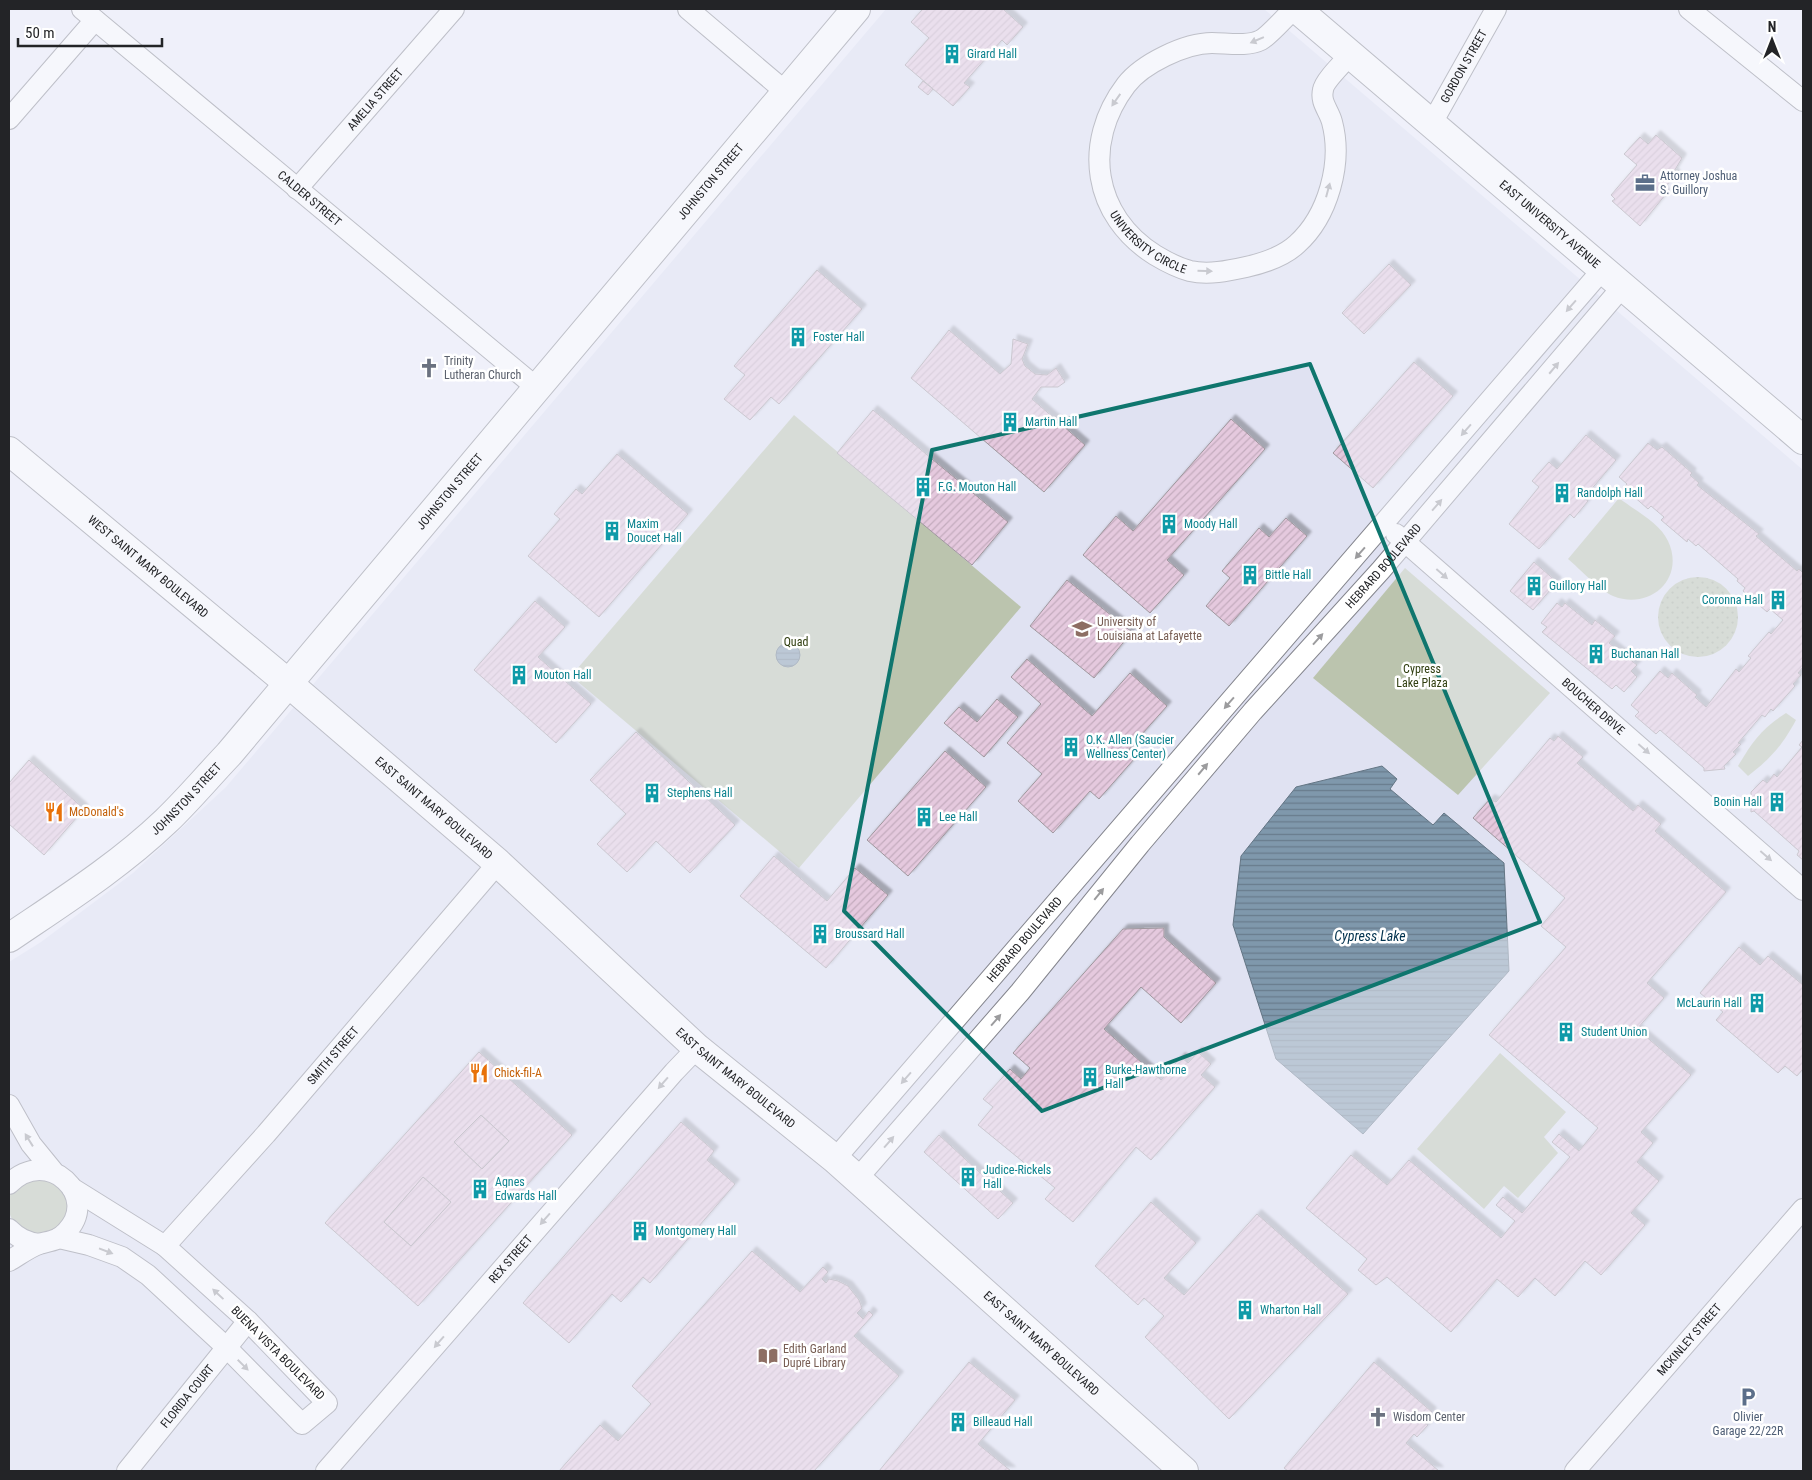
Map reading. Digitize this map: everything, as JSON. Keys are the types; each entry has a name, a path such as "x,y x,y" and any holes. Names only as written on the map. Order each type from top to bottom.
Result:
{"main road":[{"name":"JOHNSTON STREET","path":"9,938 98,876 165,821 229,754 856,9"},
{"name":"EAST UNIVERSITY AVENUE","path":"1296,9 1803,440"},
{"name":"WEST SAINT MARY BOULEVARD","path":"9,451 288,683"},
{"name":"EAST SAINT MARY BOULEVARD","path":"288,683 498,863 697,1048 835,1159 1184,1471"}],"street":[{"name":"AMELIA STREET","path":"297,189 454,9"},
{"path":"688,9 786,93"},
{"name":"UNIVERSITY CIRCLE","path":"1296,9 1262,40 1246,44 1209,43 1177,50 1149,64 1127,83 1110,107 1100,135 1099,166 1105,198 1120,224 1142,246 1166,261 1190,271 1225,272 1268,262 1297,245 1318,220 1334,170 1335,148 1332,122 1322,101 1323,88 1351,54"},
{"name":"GORDON STREET","path":"1432,123 1496,9"},
{"path":"1689,9 1803,101"},
{"name":"CALDER STREET","path":"88,14 537,388"},
{"path":"9,120 88,14"},
{"name":"HEBRARD BOULEVARD","path":"835,1159 1512,376 1613,278"},
{"name":"HEBRARD BOULEVARD","path":"858,1179 1020,992 1140,844 1253,711 1405,542 1532,394 1613,278"},
{"path":"1512,376 1532,394"},
{"name":"BOUCHER DRIVE","path":"1385,524 1803,890"},
{"path":"1122,826 1140,844"},
{"name":"SMITH STREET","path":"165,1246 266,1134 498,863"},
{"name":"REX STREET","path":"326,1471 697,1048"},
{"path":"928,1052 950,1073"},
{"name":"BUENA VISTA BOULEVARD","path":"9,1106 31,1144 53,1171 64,1178 72,1188 165,1246 248,1321 327,1403 302,1424 226,1347 154,1280 122,1258 89,1245 59,1238 39,1244 9,1262"},
{"path":"9,1184 16,1176 28,1170 41,1169 53,1171"},
{"path":"59,1238 73,1222 76,1211 76,1199 72,1188"},
{"name":"MCKINLEY STREET","path":"1575,1471 1803,1209"},
{"path":"9,1229 17,1238 39,1244"},
{"name":"FLORIDA COURT","path":"127,1471 248,1321"}],"highlighted area":[{"path":"1310,364 1540,922 1042,1111 844,911 932,450"}],"shaded area":[{"name":"University of Louisiana at Lafayette","path":"886,9 1264,9 1803,470 1803,1471 9,1471 9,962 41,942 133,873 226,787"}],"green space":[{"name":"Quad","path":"794,415 1021,607 799,868 571,676"},
{"path":"1619,498 1659,528 1668,541 1672,555 1672,568 1668,579 1661,588 1651,595 1639,599 1626,600 1613,596 1596,584 1568,559"},
{"name":"Cypress Lake Plaza","path":"1405,568 1550,693 1458,795 1313,678"},
{"path":"1698,577 1713,580 1726,589 1735,602 1738,617 1735,632 1726,645 1713,654 1698,657 1683,654 1670,645 1661,632 1658,617 1661,602 1670,589 1683,580"},
{"path":"1786,713 1796,720 1791,729 1775,751 1748,776 1738,766 1743,757 1764,730"},
{"path":"1500,1053 1566,1112 1544,1137 1558,1153 1518,1198 1504,1186 1484,1209 1417,1149"},
{"path":"39,1176 64,1189 70,1207 69,1214 55,1231 41,1236 34,1236 27,1234 17,1227 10,1216 8,1204 14,1189"}],"water":[{"path":"788,643 797,646 800,655 797,664 788,667 779,664 776,655 779,646"},
{"name":"Cypress Lake","path":"1382,766 1397,779 1390,789 1433,825 1444,813 1504,863 1509,971 1363,1134 1276,1059 1233,925 1241,856 1296,787"}],"building":[{"name":"Girard Hall","path":"923,9 1003,9 1023,27 1007,45 1002,40 964,83 970,87 953,106 905,65 929,38 911,22"},
{"path":"923,81 933,89 928,95 918,87"},
{"name":"Attorney Joshua S. Guillory","path":"1656,135 1682,158 1673,173 1676,175 1662,190 1666,194 1640,226 1612,201 1615,199 1611,195 1637,165 1624,154 1640,137 1648,144"},
{"path":"1389,264 1411,285 1364,334 1342,313"},
{"name":"Foster Hall","path":"817,270 862,309 779,404 771,397 750,420 724,399 745,375 734,366"},
{"name":"Martin Hall","path":"949,330 1000,374 1011,364 1013,339 1028,344 1022,359 1025,366 1035,374 1047,375 1056,368 1065,382 1058,387 1041,387 1032,399 1085,445 1044,492 911,378"},
{"path":"1414,362 1453,396 1373,488 1333,453"},
{"name":"F.G. Mouton Hall","path":"873,410 1008,522 972,565 837,453"},
{"name":"Moody Hall","path":"1231,419 1265,449 1167,560 1184,575 1150,613 1083,555 1116,516 1133,531"},
{"name":"Randolph Hall","path":"1586,435 1616,460 1584,498 1588,501 1574,518 1570,514 1539,549 1509,524 1539,487 1532,481 1549,462 1557,469"},
{"name":"Coronna Hall","path":"1648,443 1657,450 1662,447 1692,473 1690,475 1699,483 1697,485 1759,534 1756,536 1797,571 1799,569 1803,573 1803,667 1798,673 1801,675 1793,684 1795,686 1773,711 1771,709 1765,717 1762,715 1738,743 1741,744 1733,752 1736,754 1724,766 1725,769 1704,771 1704,768 1660,730 1656,734 1635,716 1639,712 1631,705 1660,671 1668,678 1672,673 1697,695 1695,697 1706,707 1736,669 1739,672 1751,658 1748,656 1769,632 1771,634 1783,620 1770,609 1767,612 1743,591 1745,588 1737,581 1738,579 1698,544 1696,546 1688,539 1687,542 1661,520 1664,517 1651,506 1648,509 1624,488 1627,484 1619,477"},
{"name":"Maxim Doucet Hall","path":"617,454 688,514 599,617 528,556 560,519 554,514 576,489 582,494"},
{"name":"Bittle Hall","path":"1286,518 1307,536 1229,626 1206,606 1230,578 1222,571 1259,528 1269,537"},
{"name":"Guillory Hall","path":"1534,562 1557,582 1533,610 1510,591"},
{"path":"1067,580 1132,632 1094,678 1030,626"},
{"name":"Mouton Hall","path":"535,601 565,627 538,657 591,704 556,743 474,670"},
{"name":"Buchanan Hall","path":"1557,603 1562,607 1565,603 1592,625 1595,620 1615,636 1609,643 1637,665 1631,671 1637,677 1624,692 1616,685 1612,689 1542,632 1547,627 1541,623"},
{"name":"O.K. Allen (Saucier Wellness Center)","path":"1027,659 1092,716 1130,673 1167,706 1127,751 1135,758 1099,799 1090,791 1053,833 1018,801 1042,774 1007,743 1041,704 1011,677"},
{"path":"997,699 1018,717 984,757 944,723 959,707 977,722"},
{"name":"Stephens Hall","path":"636,732 735,825 690,873 656,841 627,872 597,844 626,814 590,780"},
{"name":"Student Union","path":"1558,736 1583,757 1577,763 1633,811 1638,805 1661,824 1655,831 1726,892 1647,983 1664,998 1637,1029 1691,1075 1641,1132 1653,1143 1637,1162 1659,1181 1631,1213 1645,1225 1601,1275 1585,1261 1555,1296 1535,1278 1518,1297 1497,1279 1451,1332 1387,1277 1376,1285 1358,1270 1367,1259 1306,1208 1351,1155 1387,1185 1409,1160 1501,1238 1515,1221 1496,1205 1503,1197 1522,1213 1570,1157 1552,1142 1559,1134 1579,1151 1598,1128 1489,1035 1566,947 1541,926 1565,898 1473,818 1490,799 1496,802 1550,738 1554,741"},
{"name":"Bonin Hall","path":"1803,740 1803,860 1797,855 1799,851 1754,811 1751,812 1751,792 1763,780 1767,783 1774,774 1777,777 1802,747 1799,745"},
{"name":"Lee Hall","path":"945,751 986,787 908,876 867,840"},
{"path":"29,760 84,809 44,855 9,824 9,783"},
{"name":"Broussard Hall","path":"774,856 827,901 855,868 888,895 826,968 740,896"},
{"name":"Burke-Hawthorne Hall","path":"1164,928 1164,937 1216,983 1181,1023 1141,987 1104,1029 1161,1080 1181,1057 1188,1063 1198,1052 1211,1064 1201,1075 1215,1087 1151,1160 1136,1147 1073,1222 1045,1199 1055,1188 978,1125 993,1107 983,1099 1010,1069 1021,1079 1030,1068 1013,1053 1123,929"},
{"name":"McLaurin Hall","path":"1739,947 1760,965 1768,956 1803,985 1803,1069 1797,1076 1785,1066 1778,1073 1716,1020 1723,1012 1700,993"},
{"name":"Agnes Edwards Hall","path":"479,1052 572,1135 418,1306 325,1223","holes":["481,1115 509,1141 482,1169 454,1142","423,1177 451,1202 411,1246 384,1222"]},
{"path":"481,1115 509,1141 482,1169 454,1142"},
{"name":"Montgomery Hall","path":"681,1122 714,1151 707,1160 735,1184 650,1283 643,1277 621,1302 612,1294 569,1343 523,1303"},
{"name":"Judice-Rickels Hall","path":"939,1135 1013,1203 998,1219 924,1152"},
{"path":"423,1177 451,1202 411,1246 384,1222"},
{"name":"Wharton Hall","path":"1151,1202 1196,1243 1164,1278 1184,1295 1257,1214 1348,1294 1229,1419 1145,1337 1164,1316 1144,1298 1138,1305 1095,1266"},
{"name":"Edith Garland Dupré Library","path":"752,1251 800,1292 823,1267 828,1272 822,1279 826,1283 829,1279 848,1286 859,1300 862,1308 857,1313 863,1319 869,1311 873,1315 854,1336 899,1376 814,1471 559,1471 600,1425 618,1441 651,1404 632,1386"},
{"name":"Billeaud Hall","path":"969,1362 1015,1400 978,1444 1011,1471 879,1471"},
{"name":"Wisdom Center","path":"1374,1362 1432,1412 1424,1422 1428,1425 1417,1437 1414,1434 1406,1443 1439,1471 1288,1471 1284,1468"}],"place":[{"name":"Girard Hall","path":"952,54"},
{"name":"Attorney Joshua S. Guillory","path":"1645,183"},
{"name":"Foster Hall","path":"798,337"},
{"name":"Trinity Lutheran Church","path":"429,368"},
{"name":"Martin Hall","path":"1010,422"},
{"name":"F.G. Mouton Hall","path":"923,487"},
{"name":"Randolph Hall","path":"1562,493"},
{"name":"Moody Hall","path":"1169,524"},
{"name":"Maxim Doucet Hall","path":"612,531"},
{"name":"Bittle Hall","path":"1250,575"},
{"name":"Guillory Hall","path":"1534,586"},
{"name":"Coronna Hall","path":"1778,600"},
{"name":"University of Louisiana at Lafayette","path":"1082,629"},
{"name":"Buchanan Hall","path":"1596,654"},
{"name":"Mouton Hall","path":"519,675"},
{"name":"O.K. Allen (Saucier Wellness Center)","path":"1071,747"},
{"name":"Stephens Hall","path":"652,793"},
{"name":"Bonin Hall","path":"1777,802"},
{"name":"McDonald's","path":"54,812"},
{"name":"Lee Hall","path":"924,817"},
{"name":"Broussard Hall","path":"820,934"},
{"name":"McLaurin Hall","path":"1757,1003"},
{"name":"Student Union","path":"1566,1032"},
{"name":"Chick-fil-A","path":"479,1073"},
{"name":"Burke-Hawthorne Hall","path":"1090,1077"},
{"name":"Judice-Rickels Hall","path":"968,1177"},
{"name":"Agnes Edwards Hall","path":"480,1189"},
{"name":"Montgomery Hall","path":"640,1231"},
{"name":"Wharton Hall","path":"1245,1310"},
{"name":"Edith Garland Dupré Library","path":"768,1356"},
{"name":"Olivier Garage 22/22R","path":"1748,1397"},
{"name":"Wisdom Center","path":"1378,1417"},
{"name":"Billeaud Hall","path":"958,1422"}]}
